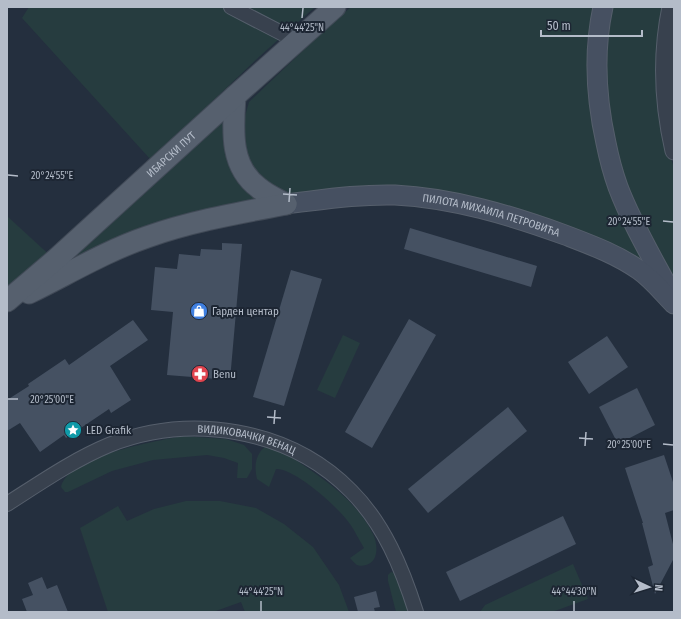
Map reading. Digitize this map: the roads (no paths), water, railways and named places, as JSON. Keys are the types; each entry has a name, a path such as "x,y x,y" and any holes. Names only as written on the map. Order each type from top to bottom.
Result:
{"main road":[{"name":"ИБАРСКИ ПУТ","path":"7,302 335,7"},
{"path":"603,7 597,52 597,88 600,118 610,163 635,226 674,298"},
{"path":"235,96 234,140 237,156 242,168 258,188 286,204"},
{"name":"ПИЛОТА МИХАИЛА ПЕТРОВИЋА","path":"286,204 392,195 422,197 480,208 549,229 603,249 641,272 674,304"},
{"path":"7,302 118,248 146,237 179,226 286,204"}],"street":[{"path":"231,7 297,41"},
{"path":"671,7 668,20 664,63 665,97 674,151"},
{"name":"ВИДИКОВАЧКИ ВЕНАЦ","path":"7,504 48,478 87,456 110,445 134,437 165,430 182,429 221,430 253,435 292,449 322,467 352,492 364,506 383,534 396,557 416,612"}],"place":[{"name":"Гарден центар","path":"199,311"},
{"name":"Benu","path":"200,374"},
{"name":"LED Grafik","path":"73,430"}]}
